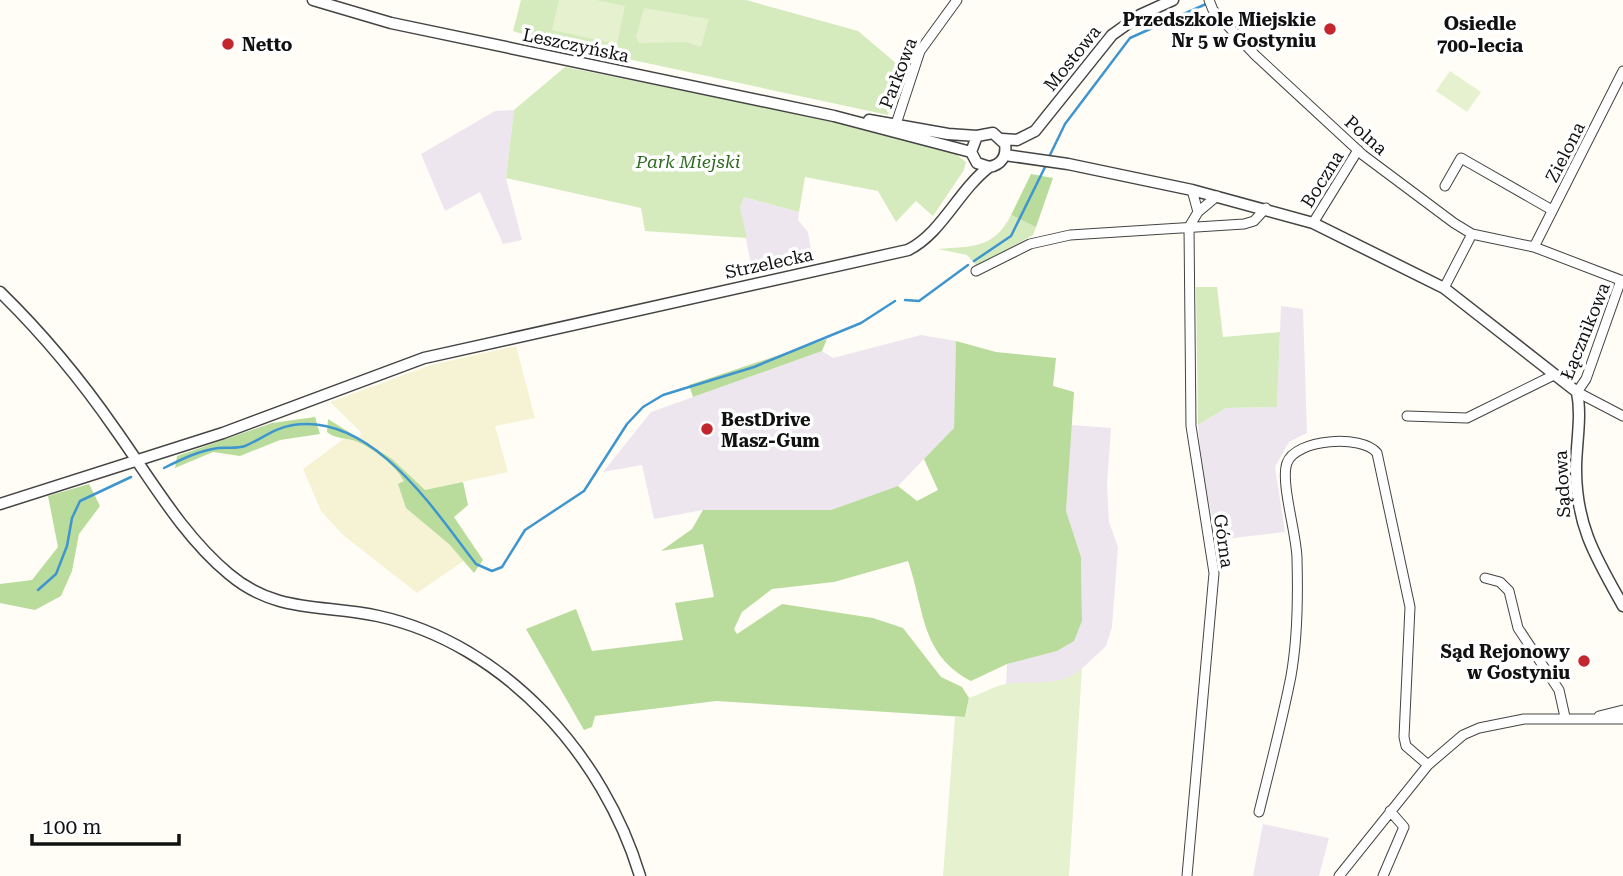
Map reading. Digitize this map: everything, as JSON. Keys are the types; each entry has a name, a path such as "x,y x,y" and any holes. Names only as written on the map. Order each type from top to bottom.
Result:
{"street":[{"name":"Leszczyńska","path":"313,0 343,5 448,36 834,116 973,155"},
{"name":"Parkowa","path":"896,124 920,51 957,0"},
{"name":"Mostowa","path":"1035,131 1112,35 1140,15 1173,0"},
{"name":"Polna","path":"1211,5 1255,55 1358,150 1427,204 1472,234 1534,247 1622,281"},
{"name":"Zielona","path":"1534,247 1623,71"},
{"name":"Leszczyńska","path":"834,116 977,136"},
{"path":"1002,139 1005,155 1000,162 989,167 973,155 977,136 987,132 1002,139 1017,140 1035,131"},
{"path":"1035,131 1031,145 1038,159"},
{"name":"Boczna","path":"1313,223 1358,150"},
{"name":"Strzelecka","path":"953,203 973,155"},
{"path":"1005,155 1068,163 1192,190 1266,208 1313,223 1444,288 1577,392 1623,416"},
{"path":"1445,186 1461,158 1552,210"},
{"name":"Strzelecka","path":"0,504 223,433 424,358 908,250 925,242 953,203 989,167"},
{"path":"1192,190 1198,212"},
{"path":"1189,227 1198,212 1217,196"},
{"path":"976,271 1030,244 1070,235 1244,224 1254,221 1266,208"},
{"name":"Górna","path":"1187,876 1214,573 1191,426 1189,227"},
{"path":"1444,288 1472,234"},
{"name":"Łącznikowa","path":"1577,392 1586,379 1622,281"},
{"path":"0,292 64,361 135,461 205,550 244,585 291,606 380,616 418,629 470,655 501,676 544,712 568,738 600,784 624,831 640,876"},
{"path":"1407,416 1467,418 1554,375"},
{"name":"Sądowa","path":"1577,392 1576,469 1581,523 1592,552 1623,607"},
{"path":"1259,812 1291,674 1297,557 1285,469 1293,453 1307,446 1358,442 1372,447 1377,453 1410,607 1404,737 1406,746 1428,765"},
{"path":"1485,578 1500,582 1509,591 1518,628 1559,690 1564,717"},
{"path":"1594,717 1623,710"},
{"path":"1339,876 1428,765 1463,735 1479,728 1524,719 1623,719"},
{"path":"1382,876 1404,827 1390,811"}],"shaded area":[{"path":"514,110 506,178 522,240 503,244 480,192 445,211 421,154 495,111"},
{"path":"744,197 799,212 798,220 808,232 813,261 753,275 740,208"},
{"path":"1281,306 1303,309 1307,433 1289,442 1275,467 1285,532 1217,540 1201,465 1198,425 1226,408 1277,407"},
{"path":"921,335 956,341 954,428 898,486 831,510 703,510 654,519 642,465 603,472 651,412 822,351 833,358"},
{"path":"516,346 535,418 495,426 508,472 416,492 468,558 417,593 343,535 321,511 303,469 345,438 359,442 361,432 330,402 431,365"},
{"path":"1071,425 1111,428 1107,484 1109,522 1118,547 1112,627 1106,646 1073,677 1037,685 1006,684 1007,664 1057,651 1074,640 1082,621 1081,557 1066,511"},
{"path":"1263,824 1329,838 1319,876 1253,876"}],"green space":[{"path":"521,0 746,0 858,31 903,69 888,115 544,41 513,31"},
{"path":"559,0 596,0 625,6 617,44 552,30"},
{"path":"644,8 709,19 701,47 686,42 639,43 636,37"},
{"name":"Park Miejski","path":"565,67 833,121 952,151 966,162 964,170 933,216 916,201 896,222 878,191 805,177 799,212 744,197 740,208 747,238 645,231 641,208 506,178 514,110"},
{"path":"1450,71 1481,92 1467,112 1436,91"},
{"path":"1031,174 1053,178 1036,227 1011,215"},
{"path":"1011,215 1036,227 1033,235 977,266 967,255 938,249 981,244 997,234"},
{"path":"1196,287 1217,287 1223,337 1280,332 1277,407 1226,408 1198,425"},
{"path":"827,339 822,351 693,397 689,385"},
{"path":"956,341 996,352 1056,358 1053,386 1074,392 1066,511 1081,557 1082,621 1074,641 1057,651 1007,664 971,681 954,670 933,644 908,561 834,582 772,589 742,612 734,629 737,634 782,604 873,618 903,628 941,677 962,687 969,698 965,717 716,701 595,716 592,727 584,730 526,629 576,609 592,651 683,640 675,603 714,597 703,544 661,551 692,529 703,510 831,510 898,486 917,501 938,490 924,459 954,428"},
{"path":"315,417 320,434 280,440 240,456 213,452 175,468 177,456 272,423"},
{"path":"328,419 392,459 425,490 463,482 468,505 454,517 483,560 474,573 449,544 406,508 398,484 404,481 396,470 364,445 327,432"},
{"path":"89,484 100,506 79,534 72,571 61,596 35,610 0,603 0,584 32,580 58,547 48,496"},
{"path":"1082,668 1069,876 943,876 955,717 965,717 969,698 992,688 1006,684 1056,681"}],"waterway":[{"path":"1049,157 1065,124 1130,38 1206,4"},
{"path":"974,261 1011,236 1047,163"},
{"path":"905,300 919,301 968,265"},
{"path":"164,468 204,451 245,446 286,426 322,425 349,434 375,449 421,493 476,564 492,571 502,567 525,530 584,491 627,424 643,407 663,395 754,367 861,323 895,301"},
{"path":"38,590 56,574 67,546 72,518 80,501 131,477"}],"place":[{"name":"Przedszkole Miejskie Nr 5 w Gostyniu","path":"1330,29"},
{"name":"Netto","path":"228,44"},
{"name":"BestDrive Masz-Gum","path":"707,429"},
{"name":"Sąd Rejonowy w Gostyniu","path":"1584,661"}],"district":[{"name":"Osiedle 700-lecia","path":"1480,34"}]}
